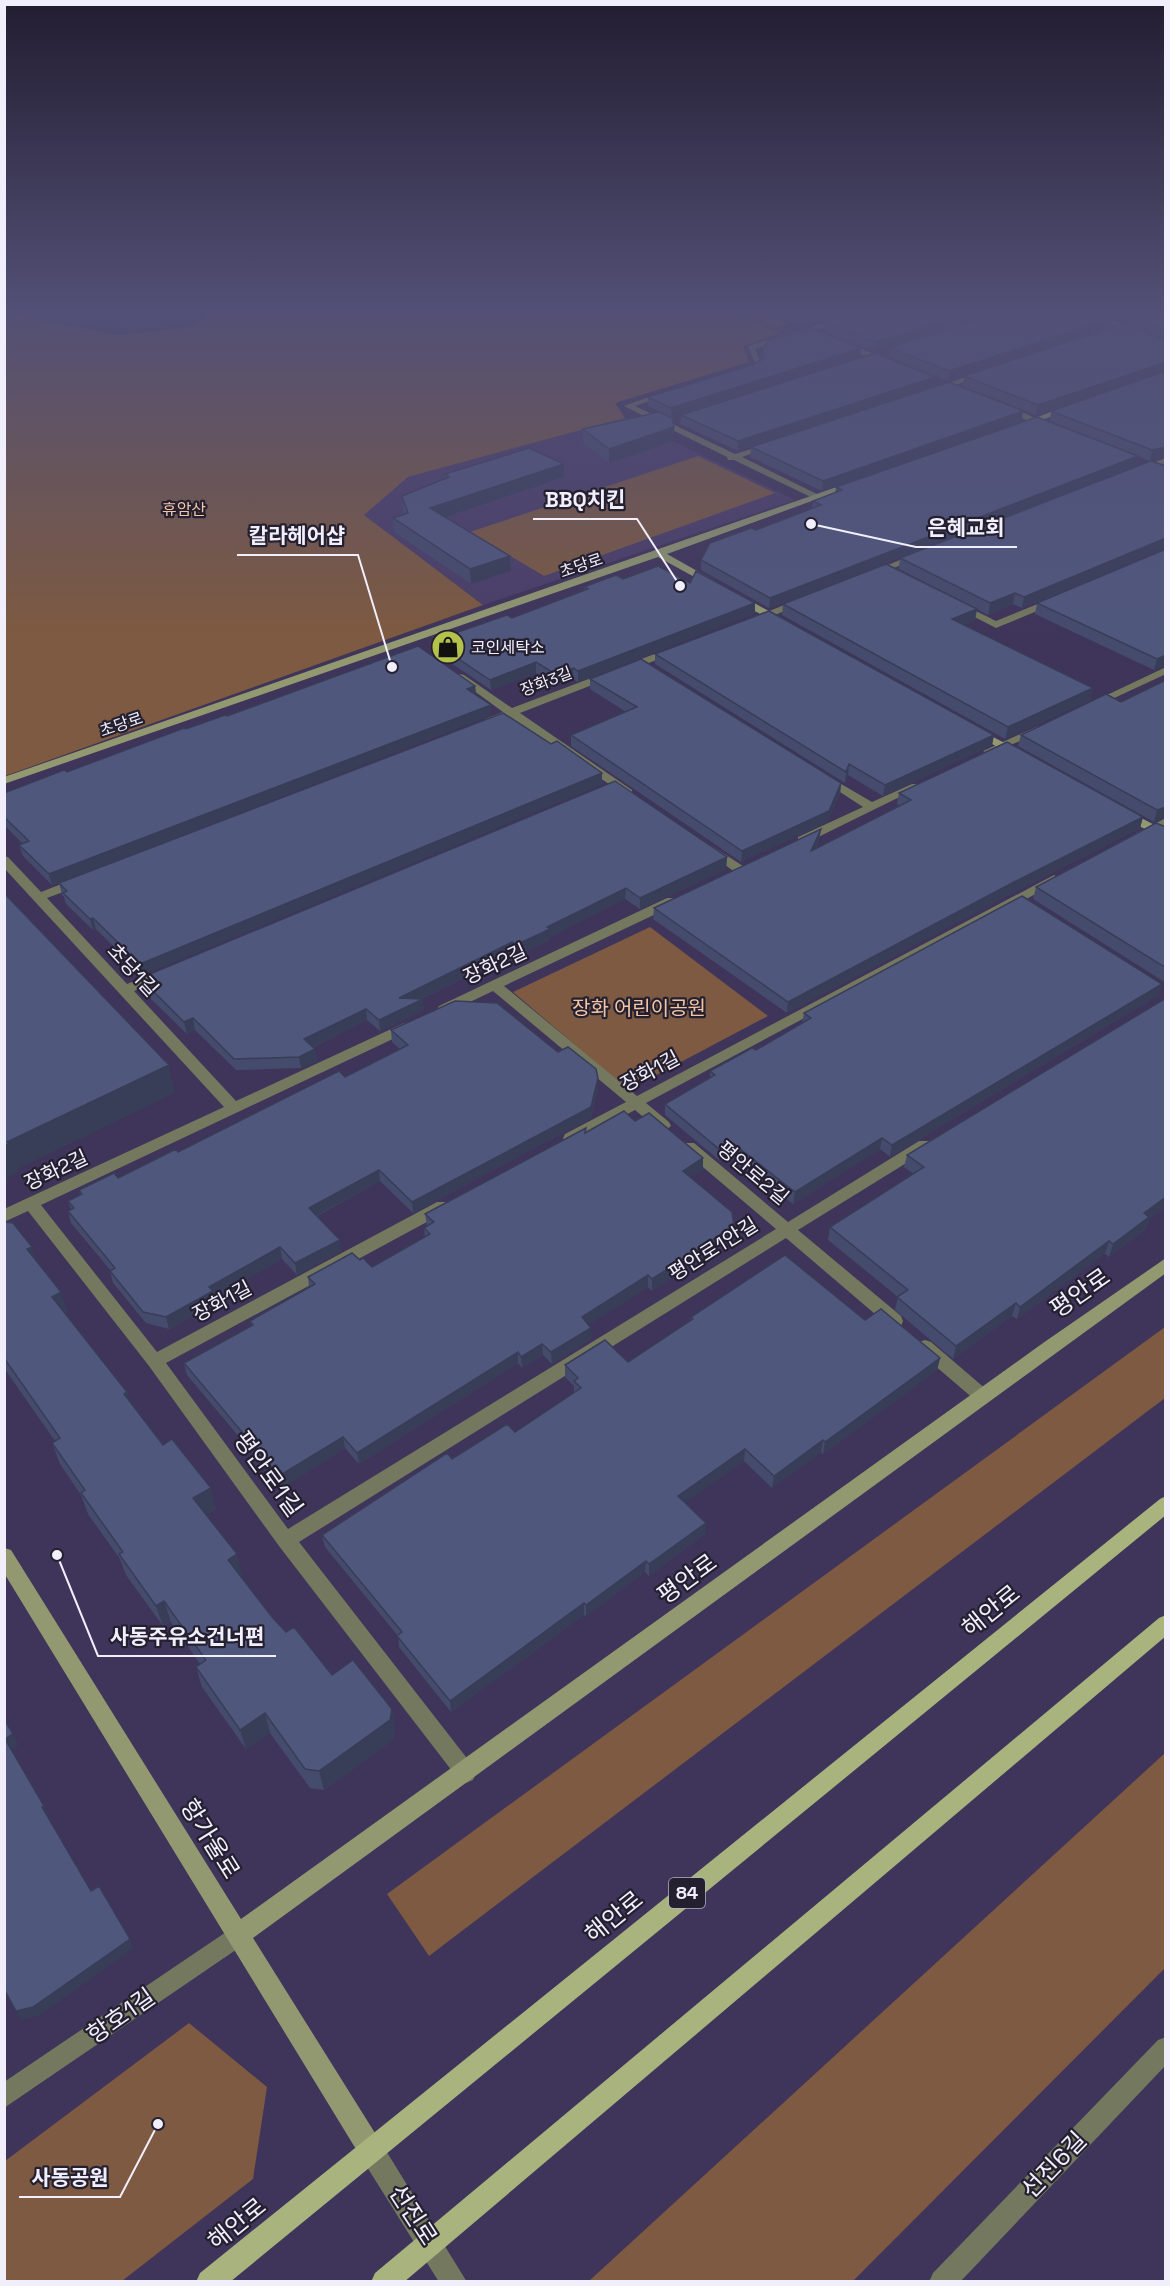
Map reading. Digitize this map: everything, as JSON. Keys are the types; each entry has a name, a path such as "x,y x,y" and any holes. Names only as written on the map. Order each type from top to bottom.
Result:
{"main road":[{"name":"해안로","path":"208,2282 1166,1504"},
{"path":"384,2282 1166,1624"}],"street":[{"path":"655,420 818,497"},
{"path":"663,424 675,420"},
{"path":"1013,428 1035,420 1055,428"},
{"path":"732,458 775,443"},
{"path":"1126,475 1143,464 1166,460"},
{"path":"1143,464 1166,473"},
{"name":"초당로","path":"4,781 412,644 861,481"},
{"path":"864,577 890,571 929,552"},
{"path":"659,554 788,626"},
{"path":"946,600 996,625 1062,597"},
{"path":"747,622 810,598"},
{"name":"장화3길","path":"479,725 646,666 683,646"},
{"path":"446,667 512,712 610,787 635,797"},
{"path":"1076,711 1166,670"},
{"path":"980,756 1055,721"},
{"path":"961,723 1032,762"},
{"path":"812,769 872,807"},
{"path":"790,845 926,781"},
{"path":"1112,806 1166,836"},
{"path":"1131,839 1166,821"},
{"path":"701,843 739,869"},
{"name":"초당1길","path":"4,860 233,1107"},
{"name":"장화1길","path":"552,1147 1023,901 1069,871"},
{"path":"39,897 94,876"},
{"name":"장화2길","path":"4,1216 686,894"},
{"path":"125,990 180,967"},
{"name":"평안로2길","path":"495,986 636,1102 981,1395"},
{"name":"평안로1안길","path":"286,1540 936,1138"},
{"name":"장화1길","path":"155,1361 458,1198"},
{"name":"평안로1길","path":"31,1204 155,1361 286,1540 465,1773"},
{"name":"평안로","path":"238,1935 465,1773 981,1395 1166,1264"},
{"name":"항가울로","path":"4,1556 371,2150"},
{"name":"항호1길","path":"4,2096 238,1935"},
{"name":"선진6길","path":"942,2282 1166,2048"},
{"name":"선진로","path":"371,2150 431,2242 454,2282"}],"shaded area":[{"path":"619,420 628,420 795,500 483,605 363,515 408,477"}],"green space":[{"name":"휴암산","path":"5,420 619,420 408,477 364,515 483,605 5,776"},
{"path":"698,456 775,493 544,576 470,532"},
{"name":"장화 어린이공원","path":"650,927 768,1016 628,1090 513,992"},
{"path":"1165,1327 1165,1398 429,1956 387,1894"},
{"path":"1165,1753 1165,1968 853,2281 589,2281"},
{"path":"189,2023 267,2087 253,2179 122,2281 5,2281 5,2161"}],"building":[{"path":"625,420 672,420 674,427 609,449 583,429"},
{"path":"691,420 804,420 738,441"},
{"path":"834,420 998,420 823,481 751,447"},
{"path":"1029,420 1044,420 1138,456 770,598 701,560 710,543 751,528 756,530 821,505 813,501 842,490 836,487"},
{"path":"1073,420 1166,420 1166,447 1152,450"},
{"path":"529,448 564,464 430,508 510,556 470,569 393,518 408,513 402,496 449,477 445,474"},
{"path":"1151,461 1166,466 1166,538 1024,597 1015,593 990,603 900,558"},
{"path":"1166,549 1166,655 1157,659 1037,603"},
{"path":"886,564 977,609 952,619 1093,688 1008,727 783,604"},
{"path":"658,566 690,583 696,571 755,603 578,671 573,668 557,675 536,662 490,680 432,641 507,615 512,618 588,589 584,587 616,575 623,579"},
{"path":"769,611 994,735 885,785 849,764 846,772 655,654"},
{"path":"418,646 475,686 467,689 491,705 49,874 19,845 29,841 4,817 4,793 184,728 227,716"},
{"path":"641,659 841,783 829,811 742,851 571,735 637,707 590,679"},
{"path":"1166,680 1166,807 1157,810 1021,735 1106,694 1121,702"},
{"path":"503,713 551,744 557,741 602,773 140,964 93,918 90,919 63,893 67,891 59,883"},
{"path":"1007,742 1143,817 1014,882 788,1002 654,908 821,829 811,851 911,800 899,793"},
{"path":"615,781 727,857 640,898 626,888 547,927 550,929 516,945 512,942 399,998 423,999 379,1020 366,1009 304,1039 315,1049 299,1057 234,1059 193,1018 184,1022 149,987 159,983 150,974"},
{"path":"1156,823 1166,827 1166,968 1036,887"},
{"path":"4,893 169,1065 7,1142 9,1144 4,1146"},
{"path":"1022,896 1162,984 892,1145 882,1138 795,1192 731,1142 719,1149 665,1104 715,1075 710,1071 752,1048 756,1050 811,1018 804,1013"},
{"path":"1166,998 1166,1197 1144,1213 1149,1217 1113,1244 1109,1241 1020,1307 1016,1303 956,1346 897,1297 908,1290 830,1227 924,1167 907,1155"},
{"path":"455,1001 497,1003 558,1052 568,1047 596,1069 598,1078 591,1107 412,1202 379,1170 309,1208 340,1240 295,1263 280,1247 209,1287 213,1291 166,1317 143,1312 110,1271 115,1268 68,1211 74,1208 68,1201 82,1194 79,1190 114,1173 118,1178 176,1149 178,1152 339,1071 345,1077 408,1045 391,1030"},
{"path":"624,1111 635,1121 649,1113 703,1158 683,1171 732,1212 734,1226 652,1279 648,1275 582,1317 591,1328 551,1352 542,1344 521,1357 518,1352 357,1453 343,1437 279,1476 184,1363 253,1325 250,1321 315,1284 308,1277 352,1253 360,1260 363,1258 372,1267 430,1234 424,1228 434,1222 425,1214 586,1128 585,1133"},
{"path":"4,1222 13,1223 32,1247 27,1249 61,1292 52,1297 127,1392 124,1394 163,1445 172,1439 211,1488 193,1498 237,1554 228,1560 272,1617 286,1632 294,1627 332,1675 353,1660 392,1709 390,1720 319,1771 305,1769 265,1713 240,1730 196,1667 206,1660 164,1601 156,1606 119,1554 123,1552 81,1493 85,1490 52,1443 60,1438 4,1358"},
{"path":"785,1255 865,1320 881,1309 940,1358 825,1442 823,1440 774,1476 745,1449 678,1496 706,1523 649,1564 646,1561 586,1605 584,1603 450,1701 397,1636 402,1632 322,1535 447,1453 452,1459 507,1424 515,1432 581,1388 574,1381 578,1378 565,1365 605,1340 628,1362"},
{"path":"4,1719 13,1734 5,1739 44,1806 42,1807 91,1891 99,1886 130,1939 33,2007 16,2011 4,1989"}],"place":[{"name":"은혜교회","path":"811,524"},
{"name":"BBQ치킨","path":"680,586"},
{"name":"코인세탁소","path":"448,647"},
{"name":"칼라헤어샵","path":"392,667"},
{"name":"사동주유소건너편","path":"57,1555"},
{"name":"사동공원","path":"158,2124"}]}
